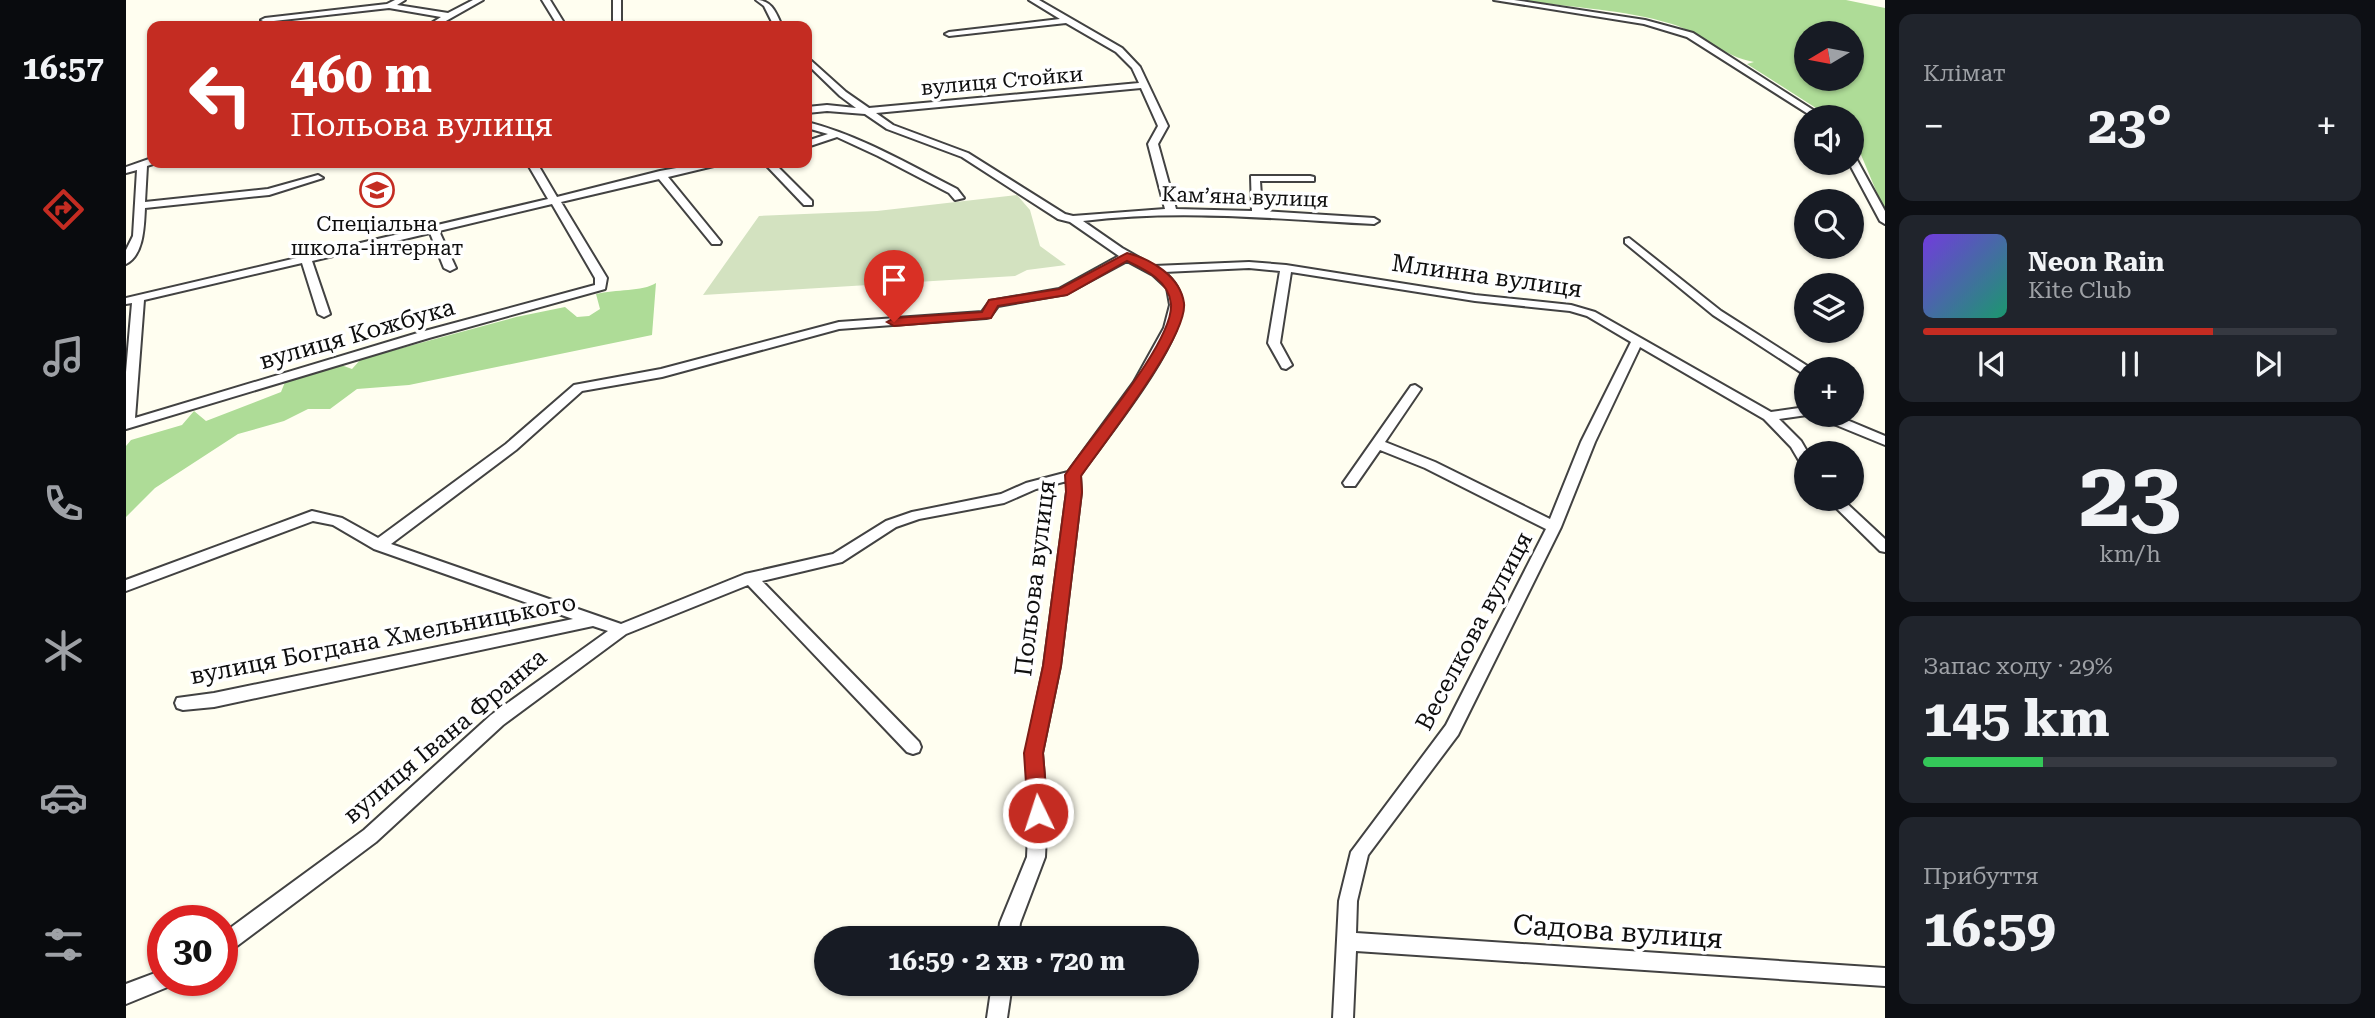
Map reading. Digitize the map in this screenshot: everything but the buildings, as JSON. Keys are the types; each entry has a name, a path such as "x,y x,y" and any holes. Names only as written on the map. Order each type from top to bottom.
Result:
{"street":[{"path":"389,6 401,0"},
{"path":"440,21 479,0"},
{"path":"546,0 559,21"},
{"path":"617,0 617,21"},
{"path":"760,0 767,5 775,21"},
{"path":"1033,0 1064,21 1119,50 1136,66 1142,85 1163,126 1153,144 1171,211"},
{"path":"1498,0 1645,22 1690,35 1800,105"},
{"path":"265,20 389,6 449,16"},
{"path":"949,34 1064,21"},
{"name":"Польова вулиця","path":"812,65 843,94 890,127 943,144 965,155 1062,217 1073,219 1127,256 1155,269 1174,289 1178,306 1169,335 1151,366 1073,475 1073,503 1052,666 1034,753 1038,813 1036,857 1010,926"},
{"name":"вулиця Стойки","path":"812,110 866,111 1142,85"},
{"path":"827,108 843,94"},
{"path":"812,127 836,134 954,191 959,198"},
{"path":"812,142 836,134"},
{"path":"126,170 147,163 138,236 126,261"},
{"path":"535,168 553,200"},
{"path":"127,425 132,300 690,168"},
{"path":"774,168 808,203"},
{"path":"660,174 716,242"},
{"path":"1860,175 1885,220"},
{"path":"142,205 269,192 318,178"},
{"path":"1256,214 1255,178 1310,178"},
{"name":"вулиця Кожбука","path":"127,425 601,287 601,278 553,200"},
{"name":"Камʼяна вулиця","path":"1073,219 1171,211 1374,221"},
{"path":"433,228 450,268"},
{"path":"1629,241 1717,313 1794,362"},
{"path":"379,545 511,447 578,388 662,373 839,326 986,315 994,303 1062,292 1127,256"},
{"path":"306,259 324,314"},
{"name":"Млинна вулиця","path":"1155,269 1249,265 1286,268 1475,298 1571,308 1591,314 1769,416 1794,441"},
{"path":"1286,268 1274,343 1286,365"},
{"name":"Веселкова вулиця","path":"1343,1018 1348,901 1360,852 1452,730 1554,527 1588,442 1638,340"},
{"path":"1350,483 1415,389"},
{"path":"1769,416 1794,413"},
{"path":"1851,427 1884,442"},
{"path":"1377,444 1430,465 1554,527"},
{"name":"вулиця Івана Франка","path":"238,934 370,836 497,720 621,631 750,578 837,558 891,524 917,515 1004,498 1031,486 1073,475"},
{"path":"1847,511 1885,547"},
{"name":"вулиця Богдана Хмельницького","path":"126,586 312,516 337,521 379,545 621,631"},
{"path":"750,578 913,747"},
{"name":"вулиця Богдана Хмельницького","path":"183,703 214,700 592,620"},
{"name":"Садова вулиця","path":"1347,941 1885,977"},
{"path":"126,994 147,985"},
{"path":"997,1018 1000,996"}],"green space":[{"path":"1523,0 1846,0 1885,8 1885,212 1864,162 1864,105 1811,105 1747,64 1754,62 1733,55 1683,28 1617,12"},
{"path":"1017,195 1030,210 1040,246 1066,265 1027,270 1015,276 703,295 759,216 877,211"},
{"path":"656,283 652,335 409,385 357,389 330,409 308,409 284,421 238,434 155,488 126,517 126,446 131,440 182,425 194,411 206,421 281,392 285,382 341,365 352,369 361,359 516,317 565,307 577,317 589,316 600,309 596,294 644,288"}],"place":[{"name":"Спеціальна школа-інтернат","path":"377,190"}],"route":[{"path":"894,322 986,315 990,305 994,303 1062,292 1127,256 1155,269 1174,289 1178,306 1169,335 1151,366 1073,475 1074,492 1052,666 1034,753 1038,813"}]}
